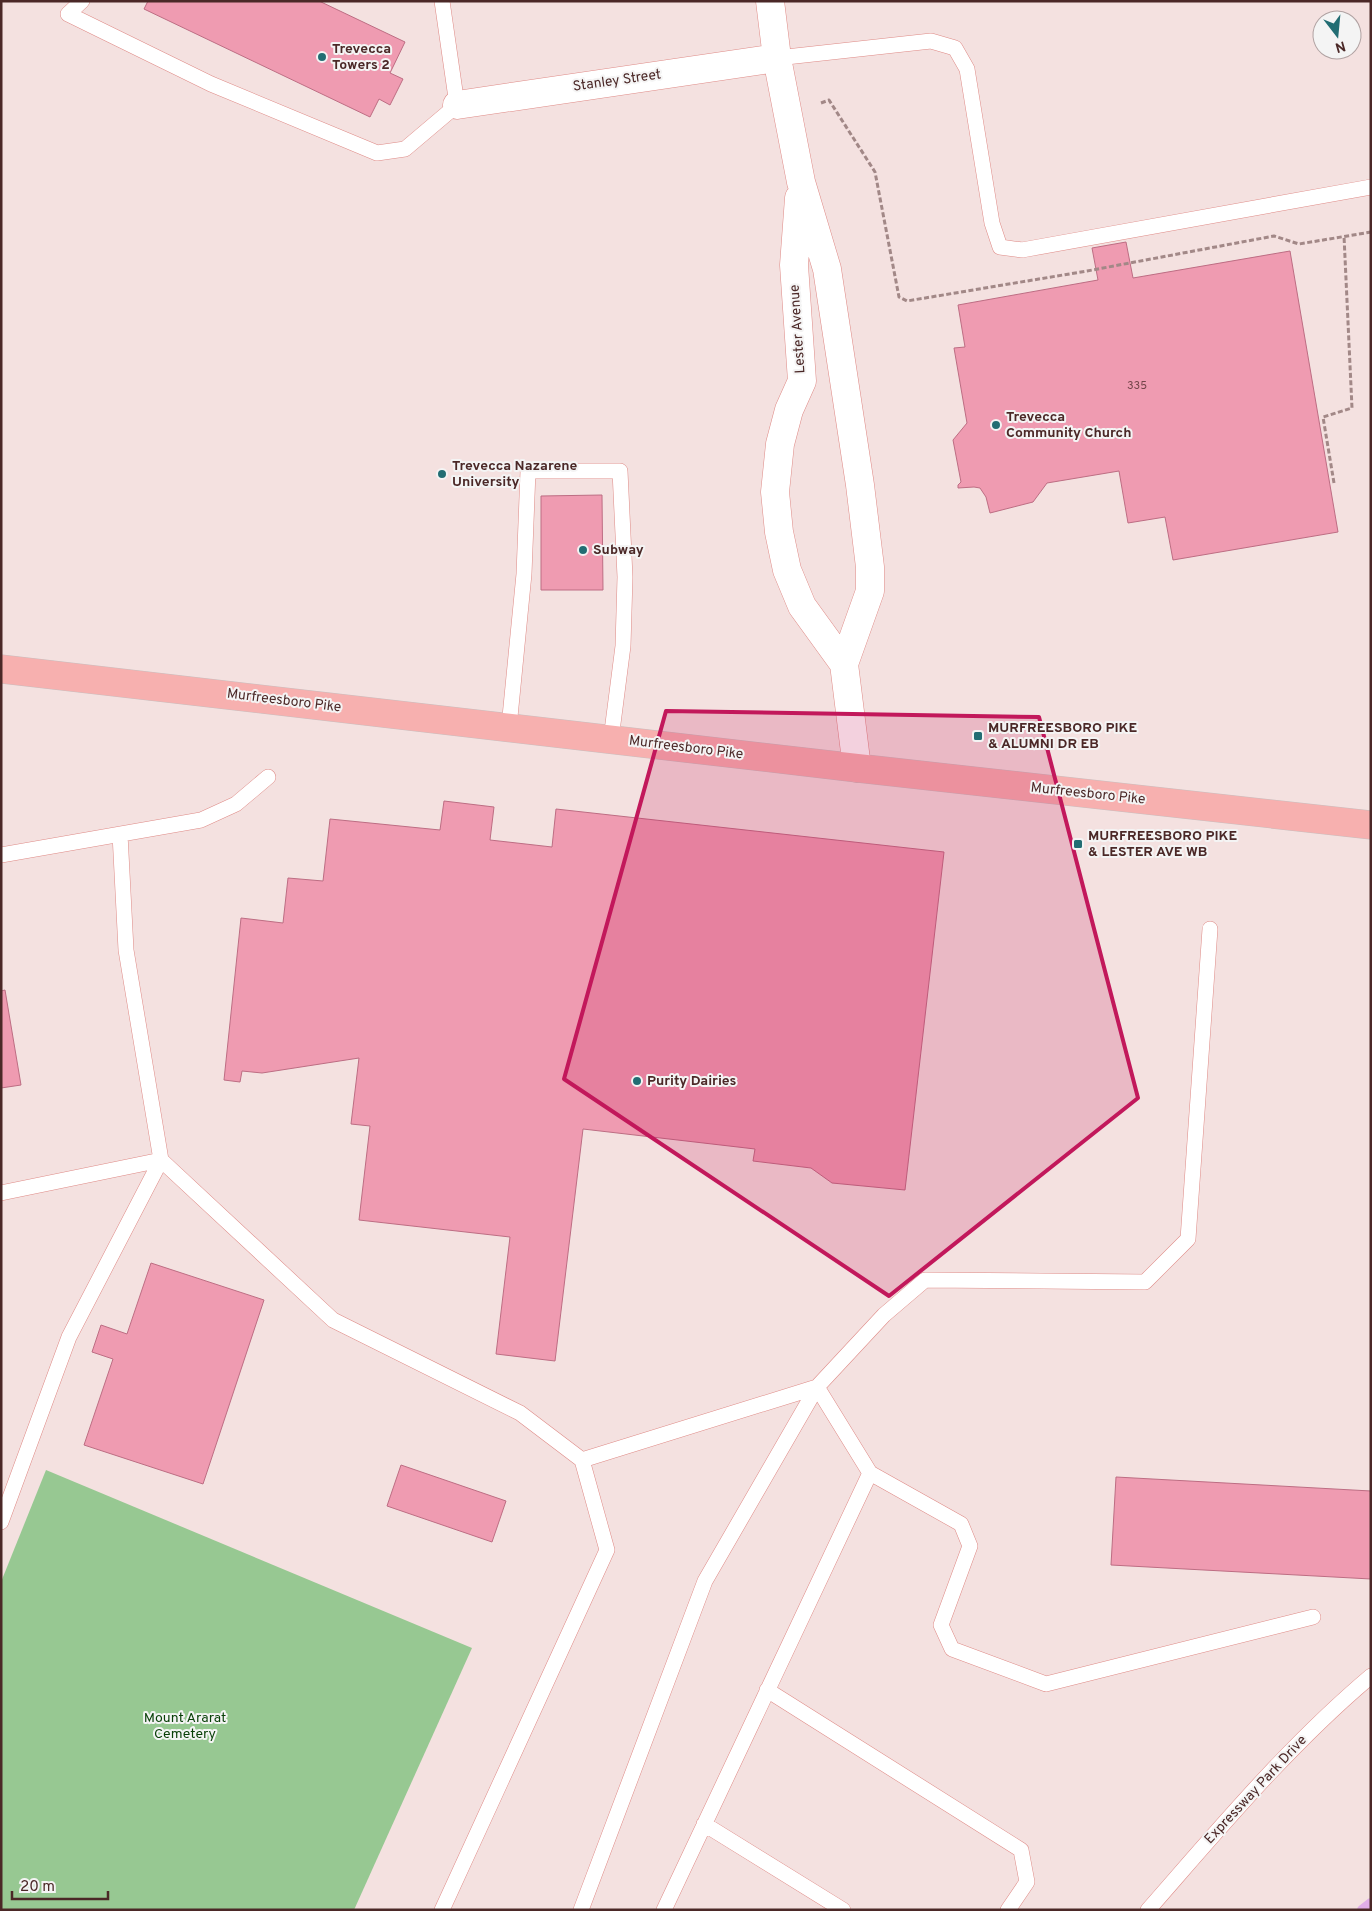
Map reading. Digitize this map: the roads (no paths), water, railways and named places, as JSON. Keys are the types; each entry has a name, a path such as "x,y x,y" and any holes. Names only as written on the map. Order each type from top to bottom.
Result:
{"main road":[{"name":"Murfreesboro Pike","path":"1,669 857,768 1371,825"}],"street":[{"name":"Lester Avenue","path":"770,1 777,58 801,182 827,269 860,485 870,567 870,591 844,664 857,768"},
{"name":"Stanley Street","path":"457,105 777,58"},
{"name":"Lester Avenue","path":"801,182 794,265 802,381 789,410 780,444 775,492 778,532 787,570 802,606 844,664"},
{"path":"802,381 842,376"}],"lane":[{"path":"82,1 68,14 212,84 378,153 405,149 457,105 442,1"},
{"path":"777,58 931,41 955,48 967,69 992,223 1000,247 1022,250 1371,187"},
{"path":"509,727 524,574 528,471 620,471 625,587 623,646 611,739"},
{"path":"1,855 201,820 236,804 268,777"},
{"path":"1,1522 69,1337 161,1160 126,950 120,834"},
{"path":"582,1910 706,1581 817,1387 884,1315 925,1280 1145,1282 1188,1239 1210,930"},
{"path":"1,1193 161,1160"},
{"path":"161,1160 333,1320 520,1413 582,1460 607,1550 442,1910"},
{"path":"582,1460 817,1387"},
{"path":"817,1387 870,1472 961,1524 970,1546 941,1624 952,1649 1046,1684 1313,1617"},
{"path":"664,1910 870,1472"},
{"name":"Expressway Park Drive","path":"1148,1910 1289,1753 1337,1704 1371,1676"},
{"path":"767,1690 1021,1850 1027,1882 1008,1910"},
{"path":"704,1824 843,1910"}],"waterway":[{"path":"1362,1910 1371,1903"}],"place":[{"name":"Trevecca Towers 2","path":"322,57"},
{"name":"Trevecca Community Church","path":"996,425"},
{"name":"Trevecca Nazarene University","path":"442,474"},
{"name":"Subway","path":"583,550"},
{"name":"MURFREESBORO PIKE & ALUMNI DR EB","path":"978,736"},
{"name":"MURFREESBORO PIKE & LESTER AVE WB","path":"1078,844"},
{"name":"Purity Dairies","path":"637,1081"}],"park label":[{"name":"Mount Ararat Cemetery","path":"185,1726"}]}
